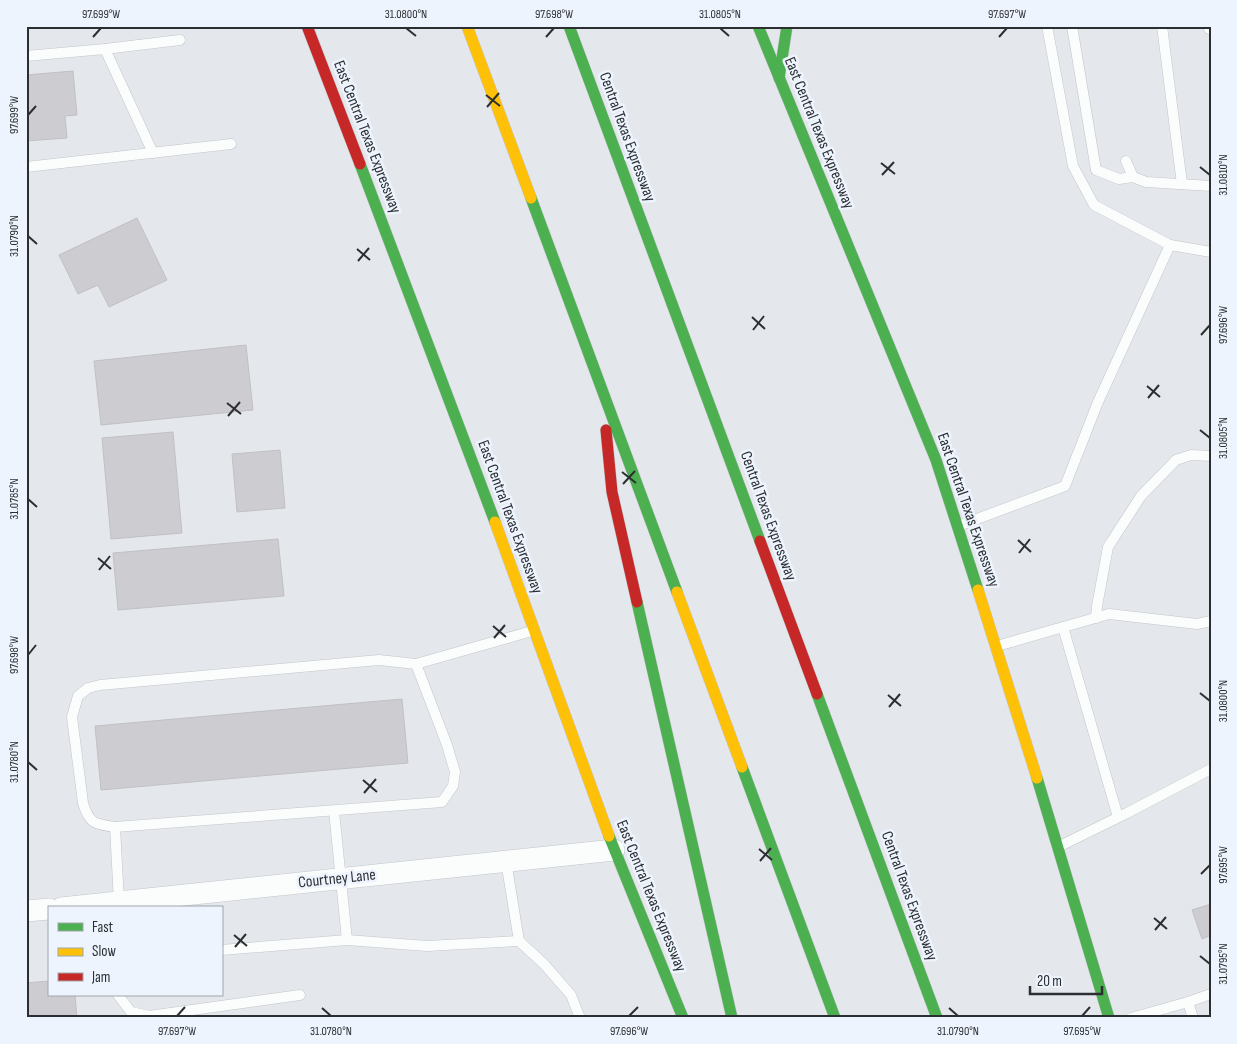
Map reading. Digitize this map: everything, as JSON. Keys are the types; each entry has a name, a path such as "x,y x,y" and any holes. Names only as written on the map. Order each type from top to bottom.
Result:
{"main road":[{"name":"East Central Texas Expressway","path":"306,26 464,438 614,850 683,1018"},
{"path":"318,26 321,64"},
{"path":"467,26 835,1018"},
{"name":"Central Texas Expressway","path":"569,26 937,1018"},
{"name":"East Central Texas Expressway","path":"758,26 936,460 1019,719 1109,1018"},
{"path":"779,80 787,26"},
{"path":"602,394 612,492 732,1018"}],"street":[{"name":"Courtney Lane","path":"80,906 614,850"},
{"path":"26,911 48,909"}],"lane":[{"path":"1047,26 1073,166 1094,206 1170,245 1211,252"},
{"path":"1072,26 1096,170 1119,179 1133,177 1146,182 1211,186"},
{"path":"1162,26 1182,184"},
{"path":"26,56 180,40"},
{"path":"104,49 153,153"},
{"path":"26,166 231,144"},
{"path":"1126,161 1133,177"},
{"path":"957,526 1064,486 1098,402 1170,245"},
{"path":"1096,618 1108,547 1141,496 1176,460 1191,455 1211,456"},
{"path":"996,647 1109,614 1197,624 1211,620"},
{"path":"1063,627 1118,818"},
{"path":"416,664 455,772 453,786 442,802 115,828 95,824 87,817 83,803 72,717 78,696 88,688 100,685 379,660 416,664 534,630"},
{"path":"1057,847 1118,818 1211,769"},
{"path":"334,811 347,940"},
{"path":"115,828 119,902"},
{"path":"506,861 519,941 544,964 571,995 580,1018"},
{"path":"222,950 347,940 427,946 519,941"},
{"path":"1131,1018 1211,994"},
{"path":"119,996 130,1012 150,1016 300,995"},
{"path":"1188,1002 1193,1018"}],"building":[{"path":"73,71 77,115 65,116 67,138 26,141 26,75"},
{"path":"137,218 167,280 109,307 98,285 78,294 59,255"},
{"path":"246,345 253,410 101,425 94,361"},
{"path":"173,432 182,533 111,539 102,438"},
{"path":"280,450 285,508 237,512 232,454"},
{"path":"278,539 284,596 118,610 113,553"},
{"path":"402,699 408,763 101,790 95,726"},
{"path":"1211,904 1211,935 1202,939 1192,910"},
{"path":"48,981 48,996 75,996 77,1018 26,1018 26,983"}],"traffic: fast":[{"path":"569,26 760,541"},
{"path":"758,26 936,460 978,590"},
{"path":"779,78 787,26"},
{"path":"360,164 495,522"},
{"path":"531,198 677,592"},
{"path":"637,602 732,1018"},
{"path":"817,694 937,1018"},
{"path":"742,767 835,1018"},
{"path":"1037,778 1109,1018"},
{"path":"609,836 683,1018"}],"traffic: slow":[{"path":"467,26 531,198"},
{"path":"495,522 609,836"},
{"path":"978,590 1037,778"},
{"path":"677,592 742,767"}],"traffic: jam":[{"path":"307,26 360,164"},
{"path":"606,430 612,492 637,602"},
{"path":"760,541 817,694"}]}
